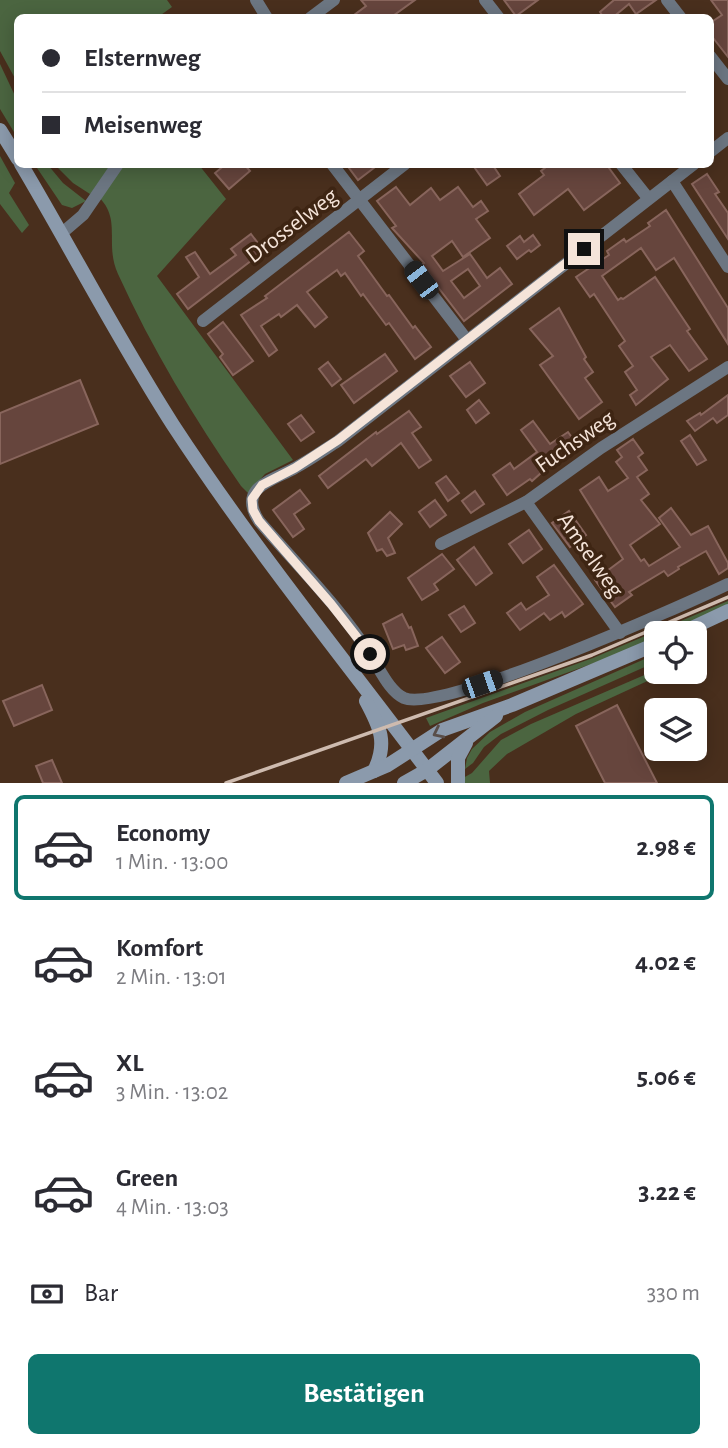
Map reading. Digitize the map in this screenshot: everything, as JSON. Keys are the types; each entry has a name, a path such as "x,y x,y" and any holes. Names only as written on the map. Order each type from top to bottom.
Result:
{"main road":[{"path":"0,130 14,153"},
{"path":"23,168 171,422 236,515 437,783"},
{"path":"707,621 728,611"},
{"path":"345,783 374,771 442,730 512,705 644,649"},
{"path":"351,670 382,738 382,752 374,771"},
{"path":"404,783 427,770 512,705"},
{"path":"458,783 458,758 469,738"}],"street":[{"path":"315,14 334,0"},
{"path":"485,0 496,14"},
{"path":"667,0 678,14"},
{"path":"714,61 728,79"},
{"path":"714,149 728,138"},
{"path":"62,233 83,215 115,168"},
{"path":"335,168 467,340"},
{"name":"Drosselweg","path":"203,321 400,168"},
{"path":"624,168 648,198"},
{"path":"689,168 338,440 304,463 262,485 252,499 253,510 259,521 348,625 389,684 401,696 412,700 482,684 620,633 728,584"},
{"path":"672,181 728,267"},
{"name":"Fuchsweg","path":"441,544 526,502 611,442 728,367"},
{"name":"Amselweg","path":"526,502 620,633"}],"green space":[{"path":"0,0 167,0 172,7 162,14 14,14 14,77 0,51"},
{"path":"0,64 14,94 14,132 0,109"},
{"path":"0,156 15,183 9,193 29,225 22,233 0,204"},
{"path":"37,168 50,168 63,183 86,201 72,208 62,205"},
{"path":"58,168 201,168 226,199 157,276 293,460 265,474 248,493 190,409 131,302 114,262 111,220 103,201 93,192 90,194 73,183"},
{"path":"728,601 728,605 692,621 681,621"},
{"path":"644,636 644,643 619,654 483,703 430,726 426,718 593,658"},
{"path":"644,659 644,667 501,734 484,747 473,763 465,769 472,749 490,732 525,712"},
{"path":"644,675 644,683 576,714 507,754 489,771 490,783 464,783 463,778 472,773 501,740 531,724"}],"building":[{"path":"361,0 415,0 396,14 355,14 366,6"},
{"path":"504,0 538,0 519,14 514,14"},
{"path":"614,0 656,0 636,14 629,4 617,14 600,12"},
{"path":"711,0 728,0 728,57 714,39 714,20 722,15"},
{"path":"221,168 247,168 250,171 229,189 215,173"},
{"path":"349,168 374,168 358,180"},
{"path":"475,168 495,168 500,176 487,185"},
{"path":"545,168 609,168 620,183 584,210 568,189 534,215 519,194 544,175 541,171"},
{"path":"707,174 719,192 715,194 728,213 728,239 692,184"},
{"path":"396,187 410,205 431,188 440,200 458,187 473,207 481,201 488,211 476,219 490,238 463,257 452,241 432,256 443,271 470,254 487,278 500,268 512,284 464,321 421,265 424,263 392,228 396,226 377,201","holes":["468,269 480,286 464,298 451,281"]},
{"path":"666,210 728,308 728,344 674,258 656,270 641,248 602,276 618,300 655,277 707,359 689,371 670,345 651,357 668,379 636,405 630,395 637,390 625,372 633,366 619,346 625,341 594,294 590,297 576,277 609,255 607,251 624,239 626,242 650,226 648,223"},
{"path":"349,232 364,251 358,256 387,296 389,295 431,347 415,359 389,323 386,325 345,273 341,276 337,270 307,292 327,317 315,327 297,305 281,317 279,314 261,326 277,350 269,356 241,315 267,298 265,296"},
{"path":"251,234 264,251 188,309 177,294 199,277 186,257 195,252 210,274 236,255 231,249"},
{"path":"533,235 540,245 517,259 507,246 520,236 524,242"},
{"path":"559,308 593,372 585,378 602,402 579,419 540,365 553,356 530,329"},
{"path":"223,322 253,361 233,375 220,357 223,354 208,334"},
{"path":"385,354 397,371 354,403 341,385"},
{"path":"328,362 341,379 332,386 319,369"},
{"path":"470,362 485,383 466,397 450,376"},
{"path":"80,380 98,424 0,464 0,413"},
{"path":"728,395 728,415 717,423 713,418 695,431 687,421 700,413 701,415"},
{"path":"479,400 489,413 476,423 467,410"},
{"path":"409,411 421,427 412,433 431,460 419,468 401,443 372,466 366,459 328,488 319,476 376,432 377,434"},
{"path":"301,415 314,432 301,441 288,424"},
{"path":"533,421 550,444 568,432 578,446 532,481 530,479 507,495 493,475 510,463 514,469 537,452 521,430"},
{"path":"690,435 706,460 697,465 681,441"},
{"path":"633,439 643,453 638,457 647,470 637,477 649,494 641,500 660,524 630,545 641,561 644,559 649,566 680,547 659,518 671,508 691,535 708,526 728,563 728,568 719,574 706,551 668,576 664,571 629,592 632,595 615,607 595,580 623,559 580,490 599,477 608,491 628,478 616,462 622,457 617,450"},
{"path":"446,476 459,493 448,501 436,483"},
{"path":"300,490 310,503 294,514 304,529 293,537 273,510"},
{"path":"475,491 484,504 471,513 462,501"},
{"path":"435,500 446,515 430,527 419,512"},
{"path":"569,511 586,535 570,547 552,523"},
{"path":"390,512 402,524 388,538 395,553 387,556 382,549 377,551 368,533"},
{"path":"529,530 542,549 523,563 509,544"},
{"path":"474,547 492,573 476,585 457,560"},
{"path":"442,554 454,569 434,584 438,590 422,600 408,578"},
{"path":"554,565 583,604 565,617 562,612 550,620 544,613 520,630 507,613 521,603 526,610 549,595 537,577"},
{"path":"464,606 475,623 461,632 449,615"},
{"path":"402,614 409,628 411,627 418,646 406,650 404,645 393,649 383,624"},
{"path":"442,637 460,662 445,673 426,648"},
{"path":"42,685 52,710 14,726 3,701"},
{"path":"617,705 657,783 605,783 576,726"},
{"path":"52,760 62,783 43,783 36,766"}],"railway":[{"path":"226,783 592,655 728,597"}],"route":[{"path":"370,654 259,521 252,505 254,494 267,481 295,468 338,440 584,249"}]}
